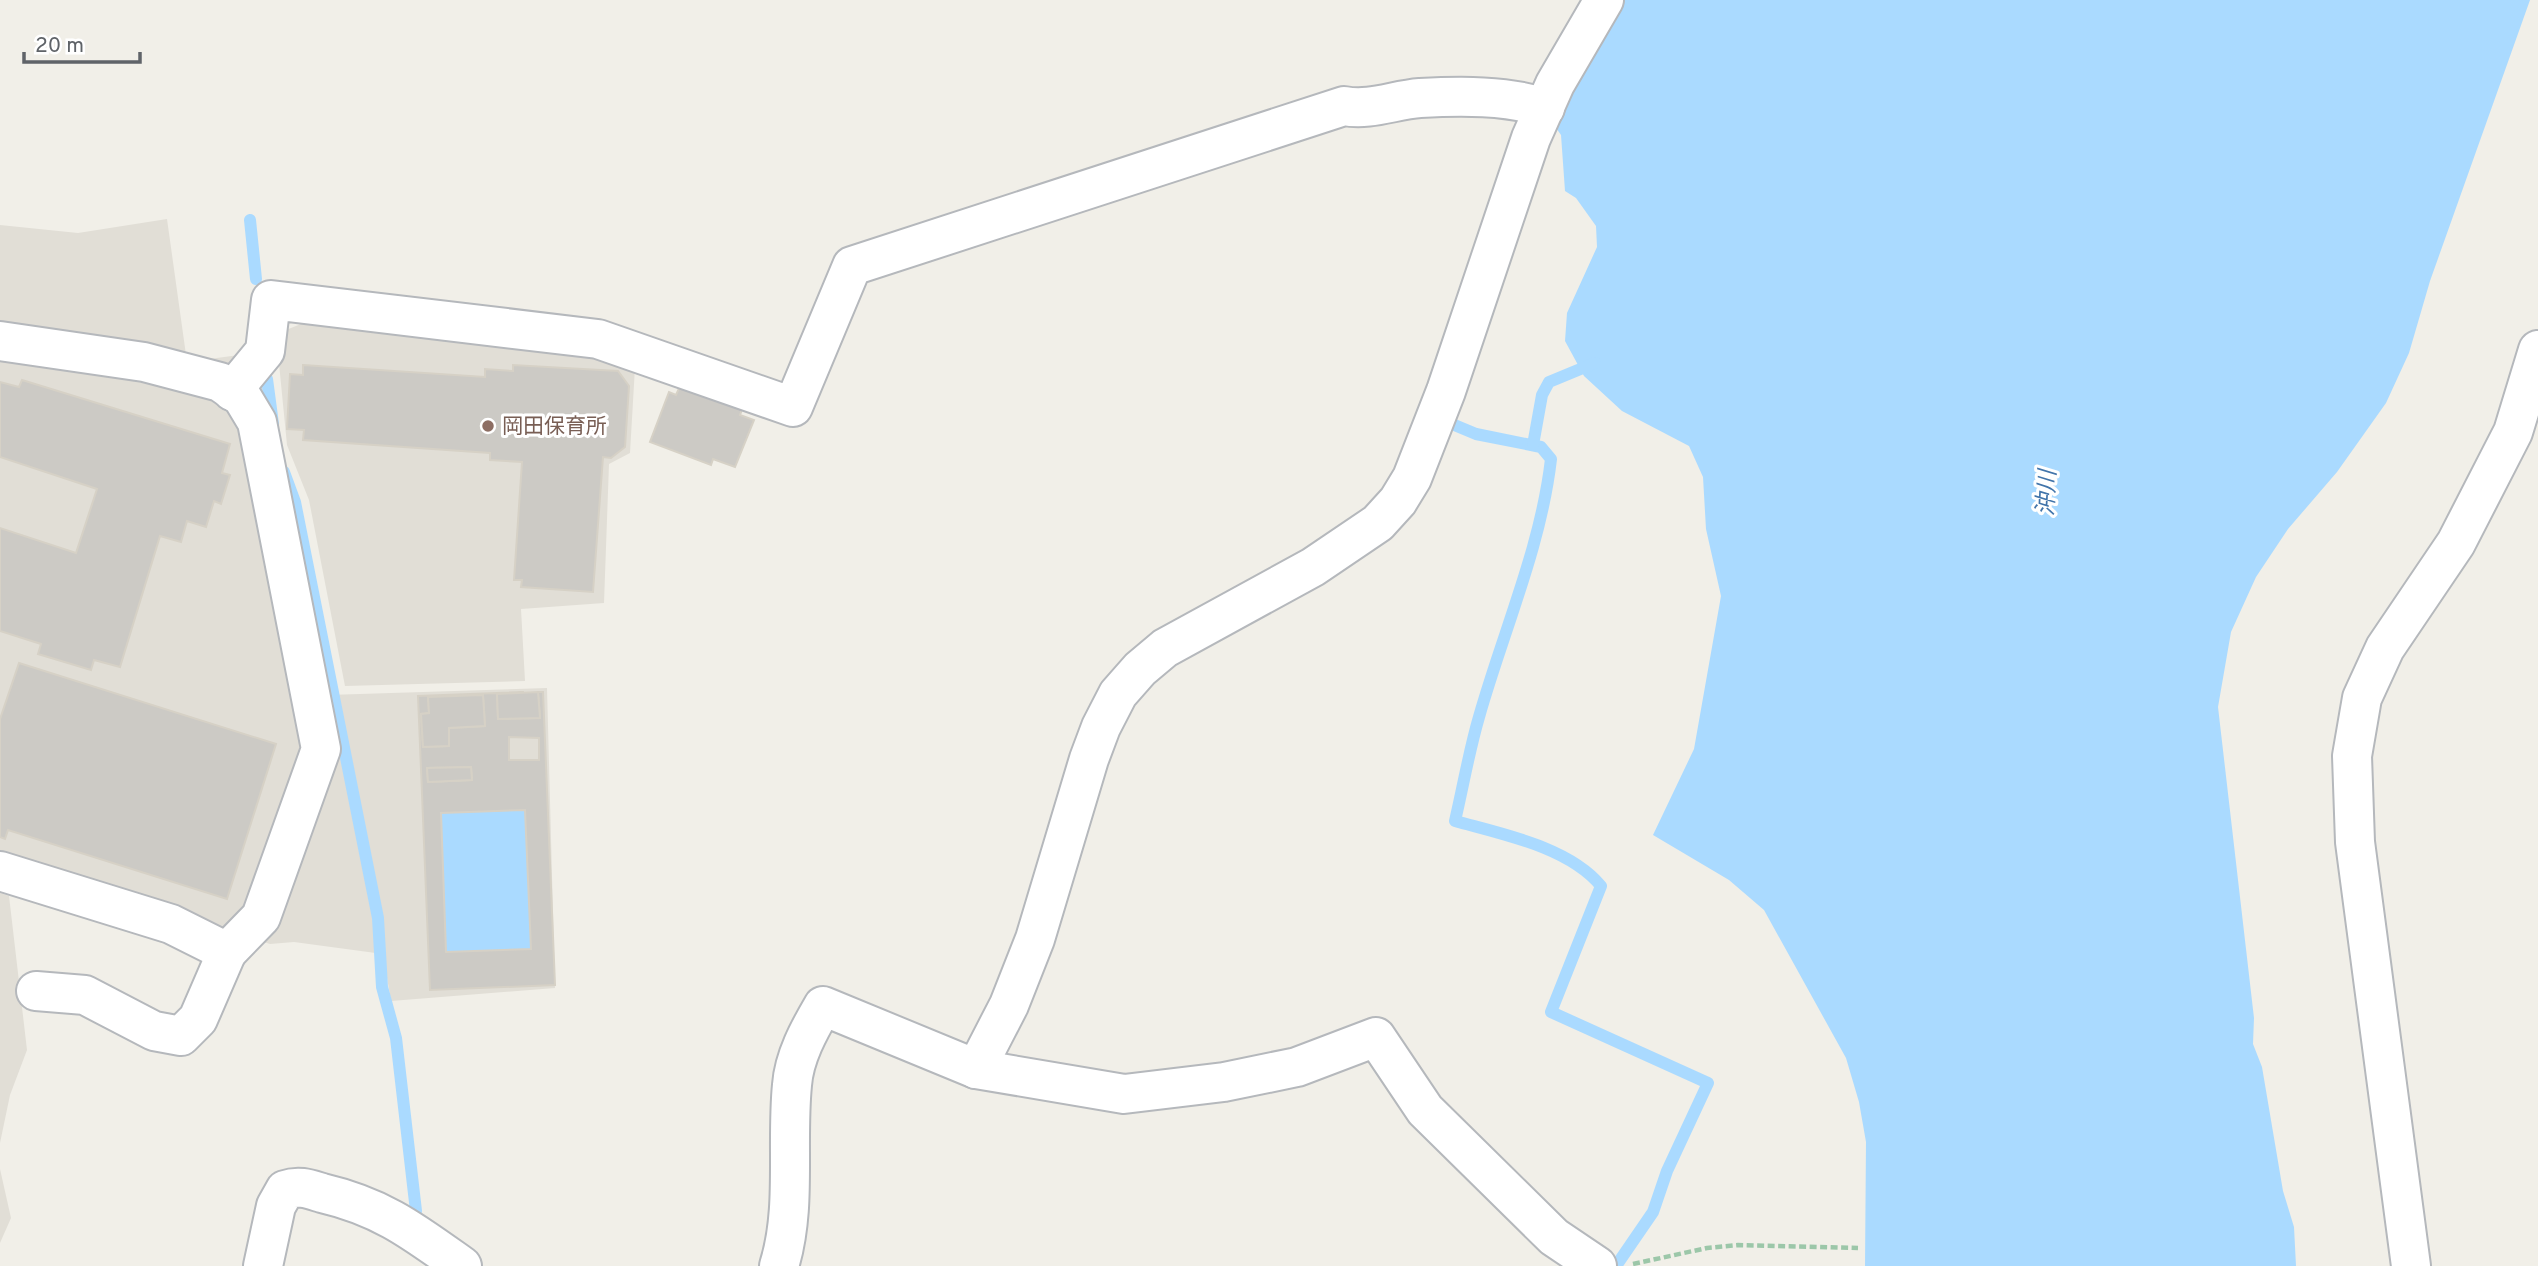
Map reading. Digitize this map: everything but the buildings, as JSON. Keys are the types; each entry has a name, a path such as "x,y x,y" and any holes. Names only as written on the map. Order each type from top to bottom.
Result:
{"street":[{"path":"976,1069 1009,1005 1035,939 1089,759 1118,694 1140,669 1165,648 1313,567 1378,523 1398,501 1412,478 1446,391 1531,138 1604,0"},
{"path":"232,391 265,351 271,300 598,339 793,407 852,266 1344,106 1357,109 1419,98 1484,98 1527,102 1545,108"},
{"path":"0,341 144,362 220,382 242,397 257,422 321,749 261,918 227,952 198,1019 181,1036 154,1031 85,995 36,991"},
{"path":"2411,1266 2355,842 2352,756 2362,698 2385,648 2463,531 2513,432 2538,350"},
{"path":"0,871 171,923 227,952"},
{"path":"779,1266 787,1240 792,1083 807,1032 823,1006 976,1069 1124,1094 1224,1082 1297,1067 1376,1037 1425,1110 1554,1237 1609,1265"},
{"path":"263,1266 276,1206 285,1190 296,1186 354,1200 398,1220 462,1266"}],"path":[{"path":"1609,1265 1640,1264 1707,1248 1738,1245 1858,1248"}],"shaded area":[{"path":"167,219 187,362 254,353 263,383 274,463 328,695 547,688 555,988 391,1001 383,954 294,942 270,944 0,858 0,225 78,233"},
{"path":"301,324 336,324 532,347 635,367 630,453 609,464 604,603 521,609 525,681 345,686 309,500 287,445 277,343 286,330"},
{"path":"0,893 9,896 27,1050 10,1095 0,1143"},
{"path":"0,1169 11,1218 0,1243"}],"water":[{"name":"沖川","path":"1622,0 2530,0 2430,281 2409,353 2386,403 2337,472 2288,529 2256,577 2231,632 2218,707 2254,1018 2253,1044 2262,1067 2283,1191 2294,1227 2296,1266 1865,1266 1866,1142 1859,1102 1846,1058 1764,910 1729,880 1653,835 1694,749 1721,596 1706,529 1703,477 1689,446 1622,411 1584,376 1565,341 1567,313 1597,247 1596,226 1576,198 1565,191 1561,135 1554,125"},
{"path":"525,810 531,949 446,952 441,813"}],"waterway":[{"path":"250,220 256,279"},
{"path":"1533,445 1542,395 1549,382 1595,363"},
{"path":"267,379 273,424"},
{"path":"1452,424 1476,434 1541,447 1551,459 1539,524 1479,717 1455,821 1513,837 1553,852 1571,861 1601,886 1551,1012 1708,1083 1667,1171 1653,1212 1616,1266"},
{"path":"284,472 295,502 378,918 382,987 396,1038 416,1211"}],"place":[{"name":"岡田保育所","path":"488,426"}]}
